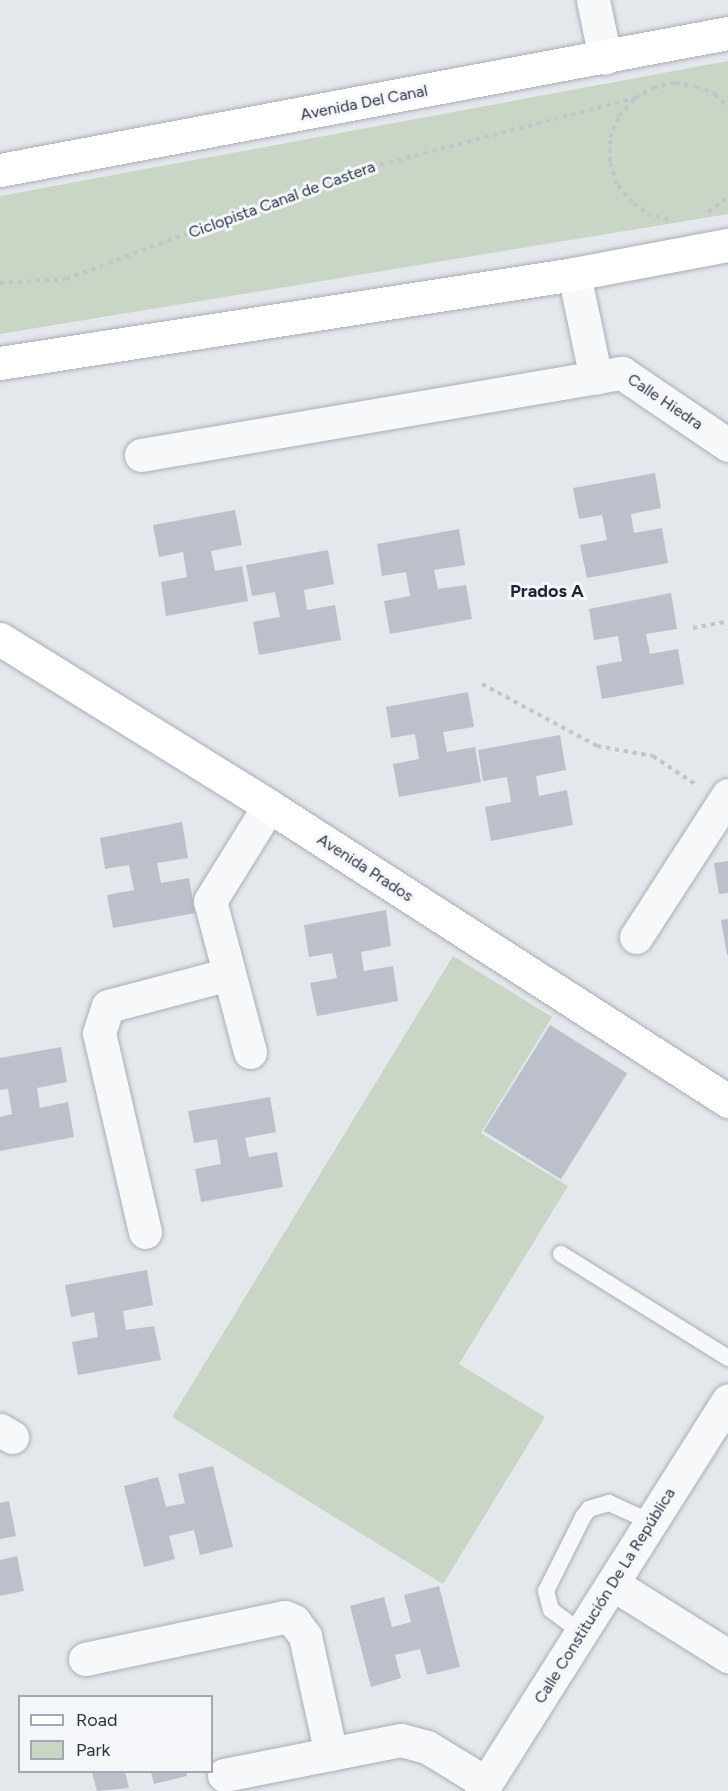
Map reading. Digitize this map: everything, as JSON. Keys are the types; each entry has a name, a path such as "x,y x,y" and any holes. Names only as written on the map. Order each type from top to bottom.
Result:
{"main road":[{"name":"Avenida Del Canal","path":"0,170 605,58 728,33"},
{"path":"0,363 574,274 728,245"},
{"name":"Avenida Prados","path":"0,639 269,806 728,1101"}],"street":[{"path":"593,0 605,58"},
{"path":"574,274 596,378"},
{"name":"Calle Hiedra","path":"141,455 622,373 728,445"},
{"path":"636,938 725,799"},
{"path":"250,1053 210,901 269,806"},
{"path":"146,1232 99,1033 108,1006 229,974"},
{"name":"Calle Constitución De La República","path":"484,1787 728,1401"},
{"path":"613,1584 728,1656"},
{"path":"85,1659 285,1617 294,1621 305,1636 331,1754"},
{"path":"224,1775 413,1741 484,1787"}],"lane":[{"path":"561,1254 728,1358"},
{"path":"582,1632 551,1610 546,1591 583,1517 599,1504 609,1503 651,1522"}],"path":[{"name":"Ciclopista Canal de Castera","path":"0,283 66,279 345,174 635,98 653,88 675,83 696,86 715,94 728,107"},
{"name":"Ciclopista Canal de Castera","path":"635,98 619,116 610,138 610,162 617,184 632,203 652,216 675,221"},
{"path":"698,217 728,197"},
{"path":"693,628 728,621"},
{"path":"482,684 597,746 653,756 725,799"}],"green space":[{"path":"728,61 728,214 0,334 0,196"},
{"path":"453,956 552,1017 481,1133 568,1186 459,1364 545,1417 443,1584 172,1417"}],"building":[{"path":"655,473 661,508 631,514 634,533 662,528 668,563 587,578 580,545 607,540 602,515 579,519 573,488"},
{"path":"235,510 242,545 211,551 215,571 242,566 248,601 166,616 161,582 187,577 183,552 159,557 153,525"},
{"path":"459,529 465,565 434,570 438,589 466,585 472,619 390,634 384,601 410,596 406,572 382,576 377,544"},
{"path":"328,550 334,584 304,590 307,610 335,605 341,640 259,655 253,622 280,617 275,592 252,596 246,565"},
{"path":"671,593 677,629 646,634 650,654 678,649 684,684 602,699 596,666 622,661 618,636 594,640 589,609"},
{"path":"468,692 474,727 443,732 447,752 475,747 481,782 399,797 393,764 419,759 415,734 391,738 386,707"},
{"path":"560,735 566,770 536,776 539,796 567,790 573,825 491,841 485,807 511,802 507,777 483,781 478,750"},
{"path":"182,822 188,858 157,863 161,883 189,878 195,913 113,928 107,895 134,890 129,865 105,869 100,838"},
{"path":"728,861 728,893 719,894 714,863"},
{"path":"386,910 391,946 361,952 364,971 393,966 398,1001 317,1016 310,983 337,978 332,953 309,957 304,925"},
{"path":"728,919 728,955 727,955 721,920"},
{"path":"550,1025 627,1073 561,1179 484,1131"},
{"path":"61,1047 67,1082 37,1088 40,1108 68,1102 74,1137 0,1151 0,1117 12,1114 8,1089 0,1090 0,1058"},
{"path":"270,1097 276,1132 245,1138 249,1157 277,1152 283,1187 201,1202 195,1169 221,1164 217,1139 194,1143 188,1111"},
{"path":"147,1270 153,1305 123,1311 126,1330 154,1326 161,1360 78,1375 72,1342 98,1337 94,1312 71,1317 65,1285"},
{"path":"213,1466 233,1547 200,1555 194,1530 169,1536 175,1559 144,1567 124,1486 158,1477 166,1507 185,1503 178,1474"},
{"path":"9,1501 16,1536 0,1539 0,1503"},
{"path":"17,1556 24,1591 0,1596 0,1560"},
{"path":"439,1586 460,1667 427,1675 420,1649 395,1655 401,1678 371,1687 350,1606 384,1597 392,1627 411,1622 404,1595"},
{"path":"92,1773 125,1773 129,1788 97,1791"},
{"path":"151,1773 186,1773 187,1776 154,1784"}],"district":[{"name":"Prados A","path":"547,591"}]}
